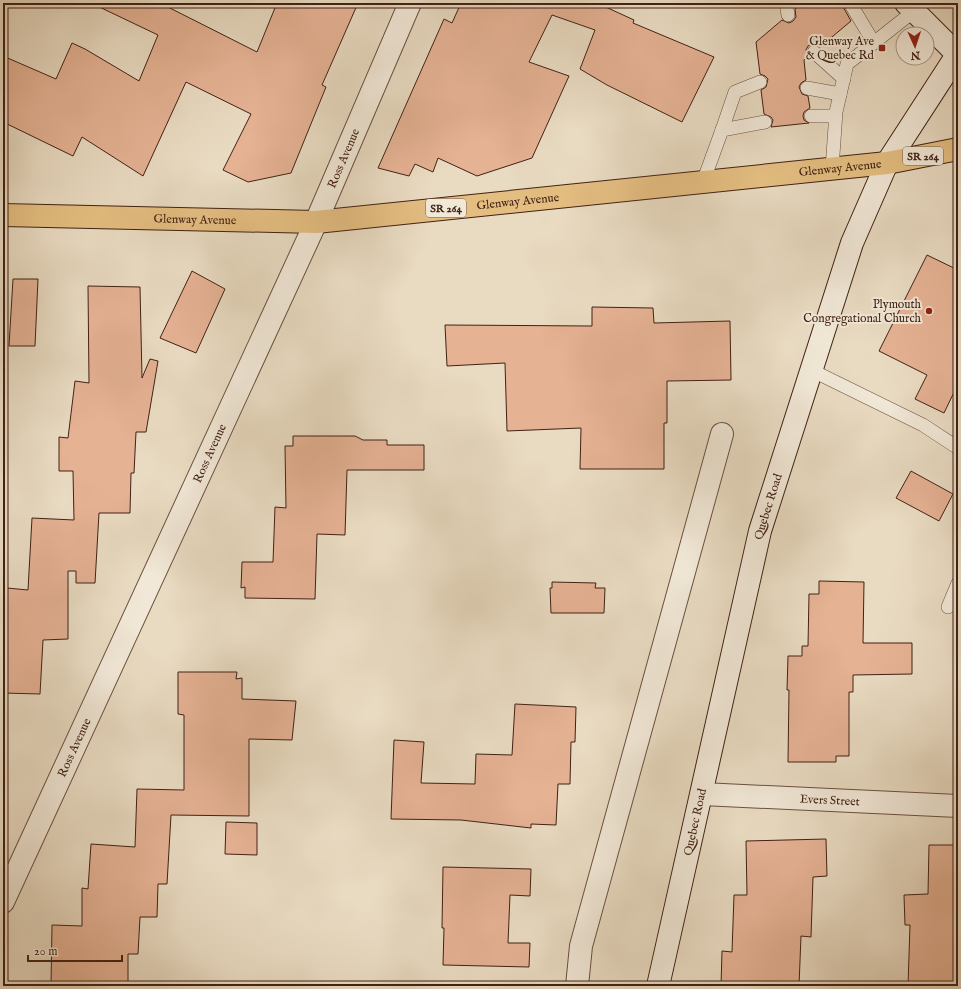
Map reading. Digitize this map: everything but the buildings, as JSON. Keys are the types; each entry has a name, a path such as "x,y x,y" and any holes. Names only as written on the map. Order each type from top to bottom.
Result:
{"main road":[{"name":"Glenway Avenue","path":"3,215 316,222 887,164 958,149"}],"street":[{"name":"Ross Avenue","path":"3,902 316,222 410,3"},
{"path":"910,7 957,55"},
{"name":"Quebec Road","path":"658,986 760,531 811,370 852,244 887,164 957,55"},
{"path":"577,986 581,946 722,434"},
{"name":"Evers Street","path":"702,794 958,806"}],"lane":[{"path":"850,3 874,43"},
{"path":"832,169 835,116 847,64 874,43 910,7"},
{"path":"814,52 844,79"},
{"path":"703,182 735,92 760,82"},
{"path":"807,88 840,94"},
{"path":"811,116 835,116"},
{"path":"722,130 765,122"},
{"path":"811,370 923,425 958,448"},
{"path":"948,607 958,583"}],"place":[{"name":"Glenway Ave & Quebec Rd","path":"882,48"},
{"name":"Plymouth Congregational Church","path":"929,311"}]}
